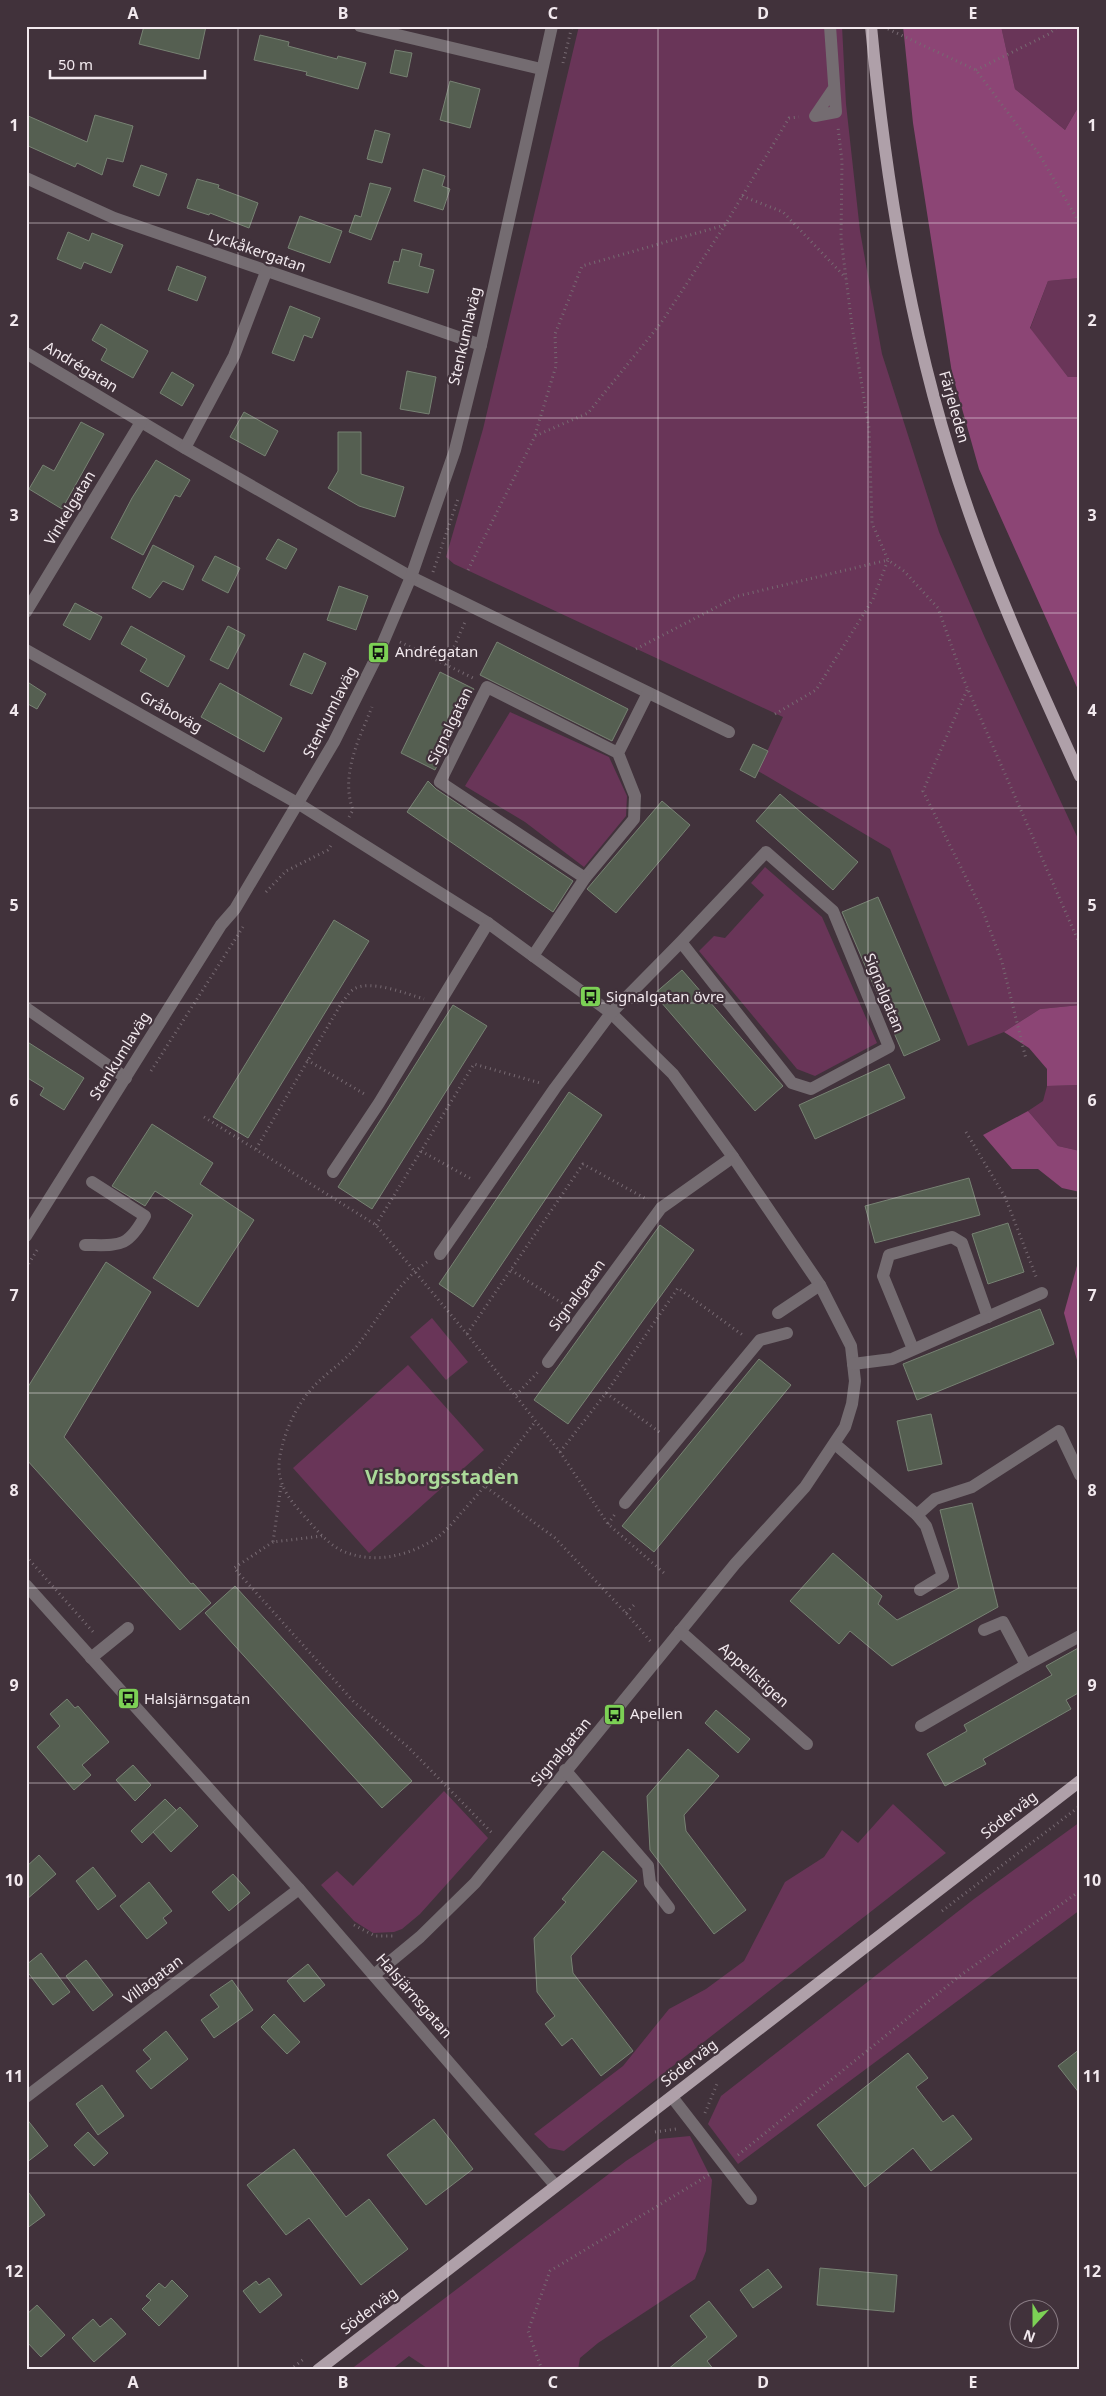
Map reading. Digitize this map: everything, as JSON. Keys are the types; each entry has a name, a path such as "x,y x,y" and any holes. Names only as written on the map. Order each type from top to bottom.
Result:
{"main road":[{"name":"Färjeleden","path":"871,26 880,120 898,242 922,352 944,433 970,515 1014,630 1080,776"},
{"name":"Söderväg","path":"322,2369 555,2186 1080,1781"}],"street":[{"path":"360,26 541,69"},
{"name":"Stenkumlaväg","path":"26,1236 221,925 235,909 299,804 334,742 386,636 411,577 455,450 481,344 552,26"},
{"path":"815,116 836,112 830,26"},
{"path":"815,116 834,88"},
{"name":"Lyckåkergatan","path":"26,178 114,218 266,272 481,344"},
{"path":"185,448 234,356 266,272"},
{"name":"Andrégatan","path":"26,353 185,448 411,577 729,732"},
{"name":"Vinkelgatan","path":"26,612 141,422"},
{"name":"Gråboväg","path":"26,650 299,804"},
{"name":"Signalgatan","path":"586,878 440,782 487,687 618,752"},
{"path":"533,956 586,878 634,819 635,796 618,752 648,693"},
{"name":"Signalgatan","path":"299,804 488,923 611,1013 673,1074 733,1157 820,1285 851,1346 855,1381 852,1404 845,1427 805,1487 735,1564 614,1714 565,1770 475,1883 420,1937 374,1975"},
{"name":"Signalgatan","path":"440,1254 555,1088 611,1013 766,852 833,911 889,1047 811,1090 792,1083 681,942"},
{"path":"333,1172 379,1104 488,923"},
{"path":"26,1008 126,1078"},
{"name":"Signalgatan","path":"548,1362 662,1208 690,1186 733,1157"},
{"path":"85,1246 115,1245 128,1241 137,1231 145,1216 92,1182"},
{"path":"913,1350 883,1276 889,1255 952,1237 962,1243 988,1317"},
{"path":"778,1313 820,1285"},
{"path":"853,1364 892,1359 1042,1293"},
{"path":"625,1503 760,1340 788,1333"},
{"path":"917,1515 935,1499 972,1487 1059,1431 1080,1475"},
{"path":"835,1444 917,1515 926,1526 943,1576 920,1590"},
{"name":"Halsjärnsgatan","path":"26,1585 299,1888 555,2186"},
{"path":"984,1630 1003,1622 1026,1665"},
{"path":"91,1658 128,1628"},
{"name":"Appellstigen","path":"680,1631 807,1744"},
{"path":"921,1726 1080,1636"},
{"path":"565,1770 648,1866 650,1883 669,1908"},
{"name":"Villagatan","path":"26,2097 299,1888"},
{"path":"672,2097 751,2199"}],"path":[{"path":"883,26 976,70 1039,154 1080,224"},
{"path":"976,70 1049,34 1058,26"},
{"path":"836,112 842,161 842,238 846,278 869,428 872,522 888,560 904,571 938,608 968,689 1080,945"},
{"path":"535,436 588,413 661,323 725,225 789,118 815,116"},
{"path":"742,196 783,212 846,278"},
{"path":"468,570 535,436 556,366 555,334 582,266 725,225"},
{"path":"636,649 738,596 888,560"},
{"path":"775,714 816,690 873,599 888,560"},
{"path":"446,665 472,607"},
{"path":"386,636 487,687"},
{"path":"968,689 923,791 984,914 1002,962 1026,1059"},
{"path":"256,1148 341,1004 355,988 368,986 382,987 439,1004"},
{"path":"307,1060 379,1104"},
{"path":"376,1225 474,1064 555,1088"},
{"path":"204,1117 376,1225 416,1270 516,1395 560,1452 608,1524 664,1573"},
{"path":"966,1132 1005,1197 1042,1293"},
{"path":"421,1151 487,1187"},
{"path":"468,1334 583,1164 662,1208"},
{"path":"273,1542 281,1486 281,1449 289,1424 315,1385 356,1347 390,1300 416,1270"},
{"path":"511,1270 581,1316"},
{"path":"560,1452 606,1393 678,1288 756,1345"},
{"path":"516,1395 548,1362"},
{"path":"606,1393 674,1443"},
{"path":"281,1486 290,1500 323,1536 343,1551 364,1557 384,1558 401,1555 435,1539 486,1486 535,1422"},
{"path":"486,1486 555,1538 652,1643 646,1650"},
{"path":"323,1536 273,1542 234,1568 354,1702 408,1748 494,1835"},
{"path":"26,1556 106,1646"},
{"path":"626,1613 636,1603"},
{"path":"937,1914 1080,1806"},
{"path":"488,1842 500,1828"},
{"path":"542,2370 528,2331 550,2271 725,2166 961,1975 1080,1891"},
{"path":"349,1920 375,1936 392,1937 400,1933"},
{"path":"692,2123 705,2112 713,2091 719,2082"}],"shaded area":[{"path":"579,26 842,26 846,104 860,231 882,354 939,532 985,638 1080,843 1080,1005 1040,1009 1004,1032 968,1046 890,849 758,771 783,717 454,564 446,557 483,429"},
{"path":"903,26 1001,26 1015,89 1065,130 1080,104 1080,278 1048,281 1030,328 1068,377 1080,377 1080,694 979,469 952,373 913,123"},
{"path":"1001,26 1080,26 1080,104 1065,130 1015,89"},
{"path":"1080,278 1080,377 1068,377 1030,329 1048,281"},
{"path":"510,712 609,757 627,796 626,816 584,867 525,822 465,786"},
{"path":"765,867 822,917 877,1043 815,1076 797,1069 699,951 714,936 725,938 764,895 751,883"},
{"path":"1080,1005 1080,1085 1047,1086 1047,1069 1029,1048 1004,1032 1040,1009"},
{"path":"1080,1085 1080,1151 1058,1146 1028,1111 1043,1101 1047,1086"},
{"path":"1028,1111 1058,1146 1080,1151 1080,1192 1062,1188 1038,1169 1012,1169 983,1135"},
{"path":"1080,1255 1080,1371 1064,1313"},
{"path":"432,1318 468,1362 446,1380 410,1337"},
{"path":"408,1365 484,1450 369,1553 293,1468"},
{"path":"444,1791 488,1838 420,1914 402,1929 394,1932 373,1933 354,1921 321,1885 337,1871 353,1886"},
{"path":"893,1804 946,1853 564,2151 549,2148 534,2134 623,2066 669,2009 706,1989 744,1961 785,1882 824,1857 842,1830 858,1843"},
{"path":"1080,1822 1080,1910 738,2164 708,2124 721,2096 974,1899"},
{"path":"690,2136 712,2180 706,2251 695,2279 598,2343 580,2358 578,2370 430,2370 409,2356 391,2370 350,2370 626,2161 659,2139"}],"building":[{"path":"144,26 206,26 199,59 139,44"},
{"path":"260,35 289,42 288,46 337,59 338,56 366,63 358,89 306,75 307,72 254,60"},
{"path":"395,50 412,53 407,77 390,73"},
{"path":"450,81 480,89 470,128 440,120"},
{"path":"26,115 87,142 95,115 133,126 123,162 107,158 102,175 77,163 75,167 26,145"},
{"path":"375,130 390,134 382,163 367,159"},
{"path":"141,165 167,174 159,196 133,186"},
{"path":"423,169 445,176 442,186 450,189 443,210 414,201"},
{"path":"197,179 219,185 218,188 258,203 249,228 210,213 209,215 187,208"},
{"path":"370,183 391,188 371,240 349,232 355,215 361,217"},
{"path":"300,216 342,231 330,263 288,248"},
{"path":"68,232 89,241 92,233 123,245 111,273 84,262 81,269 57,259"},
{"path":"402,249 422,254 419,266 434,270 428,293 388,283 394,261 399,262"},
{"path":"177,266 206,277 197,301 168,290"},
{"path":"290,306 320,318 312,338 304,335 294,361 272,353"},
{"path":"101,324 148,351 133,378 101,360 107,349 92,340"},
{"path":"407,371 436,377 429,414 400,409"},
{"path":"172,372 194,385 182,406 160,393"},
{"path":"244,412 278,431 265,456 230,437"},
{"path":"81,422 104,434 62,509 29,489 43,465 54,471"},
{"path":"338,432 361,432 361,474 404,487 395,517 359,506 328,488 338,471"},
{"path":"156,460 190,480 180,497 175,495 143,555 111,538 132,498"},
{"path":"278,539 297,549 286,569 266,559"},
{"path":"153,545 194,566 183,590 163,581 150,598 132,588"},
{"path":"215,556 240,568 228,593 202,580"},
{"path":"339,586 368,596 356,630 327,620"},
{"path":"75,603 102,617 90,640 63,625"},
{"path":"131,626 185,656 168,687 140,671 147,659 121,644"},
{"path":"228,626 245,635 228,669 210,660"},
{"path":"497,642 628,709 612,741 480,675"},
{"path":"304,653 326,663 312,694 290,685"},
{"path":"440,672 474,689 435,770 401,753"},
{"path":"26,681 46,694 37,709 26,703"},
{"path":"220,683 282,718 264,752 201,717"},
{"path":"753,744 768,751 755,778 740,770"},
{"path":"428,781 436,789 573,881 553,912 407,812"},
{"path":"780,794 858,862 833,890 756,821"},
{"path":"662,801 690,825 616,913 587,889"},
{"path":"878,897 940,1040 904,1056 842,912"},
{"path":"334,920 369,941 248,1138 213,1117"},
{"path":"682,970 783,1086 755,1111 654,994"},
{"path":"453,1005 487,1026 372,1209 338,1187"},
{"path":"26,1041 84,1078 64,1110 40,1095 44,1088 26,1077"},
{"path":"889,1064 905,1098 815,1139 799,1105"},
{"path":"569,1092 602,1115 473,1307 439,1284"},
{"path":"152,1124 213,1163 200,1184 254,1220 198,1307 153,1278 193,1215 155,1191 145,1206 112,1186"},
{"path":"969,1178 980,1215 875,1243 865,1206"},
{"path":"1008,1223 1024,1272 988,1284 972,1234"},
{"path":"660,1225 694,1250 568,1424 534,1400"},
{"path":"106,1262 151,1292 64,1437 191,1584 193,1583 211,1603 180,1630 26,1459 26,1390"},
{"path":"1040,1309 1054,1344 917,1400 903,1364"},
{"path":"759,1359 791,1385 654,1552 622,1526"},
{"path":"931,1414 942,1464 908,1471 897,1421"},
{"path":"972,1503 998,1607 892,1666 850,1631 839,1644 790,1601 833,1553 882,1596 878,1604 897,1620 959,1588 940,1510"},
{"path":"235,1586 412,1781 382,1808 205,1613"},
{"path":"1080,1647 1080,1692 1066,1700 1071,1709 983,1759 986,1764 945,1786 927,1754 967,1731 964,1725 1052,1675 1046,1666"},
{"path":"67,1699 75,1708 78,1706 109,1742 82,1765 91,1775 74,1790 37,1747 60,1726 50,1714"},
{"path":"716,1710 750,1739 738,1753 705,1723"},
{"path":"688,1749 719,1776 684,1815 686,1831 746,1910 714,1934 650,1850 647,1796"},
{"path":"133,1765 151,1785 135,1801 116,1780"},
{"path":"165,1799 176,1810 142,1843 131,1831"},
{"path":"180,1807 198,1826 171,1852 153,1832"},
{"path":"603,1851 637,1881 571,1956 573,1973 633,2051 601,2076 572,2038 562,2046 545,2024 555,2016 537,1992 534,1938 566,1902 562,1899"},
{"path":"39,1855 56,1874 26,1900 26,1867"},
{"path":"93,1867 116,1896 98,1910 76,1881"},
{"path":"233,1874 250,1893 229,1911 212,1892"},
{"path":"149,1882 172,1911 163,1918 167,1923 147,1939 120,1906"},
{"path":"41,1953 70,1992 53,2005 26,1970 26,1965"},
{"path":"86,1960 113,1995 93,2011 66,1976"},
{"path":"308,1964 325,1985 304,2002 287,1981"},
{"path":"232,1980 253,2010 214,2038 201,2020 219,2007 210,1995"},
{"path":"274,2014 300,2042 287,2054 261,2027"},
{"path":"166,2031 188,2059 151,2089 136,2071 151,2059 143,2050"},
{"path":"1080,2049 1080,2094 1058,2066"},
{"path":"908,2053 928,2078 916,2087 943,2122 953,2115 972,2139 931,2171 913,2148 865,2187 817,2125"},
{"path":"102,2085 124,2116 98,2135 76,2104"},
{"path":"26,2118 48,2146 26,2163"},
{"path":"434,2119 473,2169 426,2205 387,2155"},
{"path":"88,2132 108,2153 94,2166 74,2145"},
{"path":"294,2149 346,2217 369,2199 408,2249 361,2285 309,2218 286,2235 247,2185"},
{"path":"26,2189 45,2215 26,2229"},
{"path":"820,2268 897,2275 894,2312 817,2305"},
{"path":"768,2269 782,2287 753,2308 740,2290"},
{"path":"269,2278 282,2295 260,2313 243,2291 256,2281 259,2285"},
{"path":"172,2280 188,2296 159,2326 142,2309 151,2300 146,2296 159,2283 165,2288"},
{"path":"709,2301 737,2336 707,2361 714,2370 667,2370 707,2337 690,2316"},
{"path":"37,2305 65,2335 41,2357 26,2341 26,2315"},
{"path":"111,2318 126,2334 94,2362 72,2338 93,2319 100,2327"}],"place":[{"name":"Andrégatan","path":"379,652"},
{"name":"Signalgatan övre","path":"590,997"},
{"name":"Halsjärnsgatan","path":"128,1699"},
{"name":"Apellen","path":"614,1714"}],"district":[{"name":"Visborgsstaden","path":"442,1477"}]}
